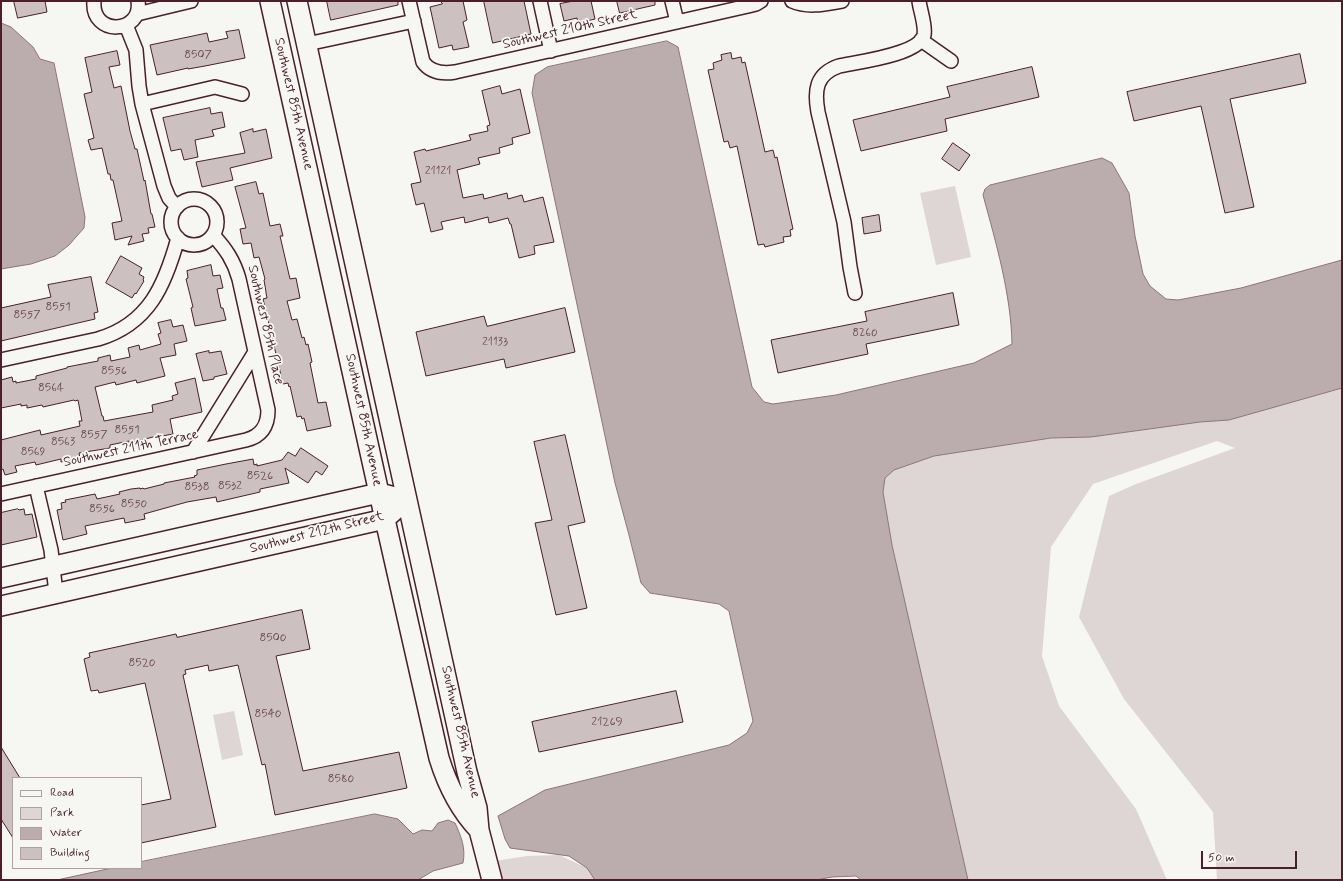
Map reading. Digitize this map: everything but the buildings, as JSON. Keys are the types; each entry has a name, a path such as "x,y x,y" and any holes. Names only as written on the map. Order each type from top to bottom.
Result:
{"street":[{"path":"94,1 94,10 96,15 102,23 112,27 126,25 131,22 138,7 191,1"},
{"name":"Southwest 85th Avenue","path":"270,1 439,758 448,781 462,808 479,830"},
{"name":"Southwest 85th Avenue","path":"297,1 467,772 477,808 479,830 492,880"},
{"path":"307,44 414,21 409,1"},
{"path":"540,1 550,51"},
{"path":"672,1 677,22"},
{"name":"Southwest 210th Street","path":"414,21 422,58 426,66 432,71 441,73 456,72 550,51 753,5 761,1"},
{"path":"792,1 812,5 842,1"},
{"path":"855,293 845,228 818,112 816,91 822,76 830,70 839,66 900,53 914,46 921,40 924,30 918,1"},
{"path":"126,25 136,50 142,104 166,191 177,208"},
{"path":"921,40 951,61"},
{"path":"142,104 215,88 242,94"},
{"path":"200,200 206,203 211,207 217,218 216,230 213,235 203,243 196,245 183,242 178,238 172,228 174,212 177,208 188,201 200,200"},
{"name":"Southwest 85th Place","path":"213,235 228,253 236,268 268,410 265,428"},
{"path":"1,360 98,339 124,328 145,310 158,291 170,267 178,238"},
{"path":"192,452 255,352"},
{"name":"Southwest 211th Terrace","path":"1,494 253,438 265,428"},
{"path":"36,486 51,550 56,593"},
{"name":"Southwest 212th Street","path":"1,578 379,493 408,500"},
{"name":"Southwest 212th Street","path":"1,606 385,519 408,500"}],"green space":[{"path":"955,186 971,257 936,265 920,193"},
{"path":"1342,388 1342,880 1217,880 1213,812 1124,699 1079,617 1109,496 1136,484 1235,448 1217,441 1093,484 1051,547 1042,656 1059,706 1136,809 1167,880 968,880 892,545 883,492 885,478 894,470 934,456 1051,438 1091,437 1200,422 1229,420"},
{"path":"234,711 243,755 222,760 213,715"},
{"path":"559,855 587,868 596,880 499,880 495,861 527,856"}],"water":[{"path":"1,23 11,27 33,47 40,59 54,63 85,217 84,228 69,245 55,256 31,264 1,269"},
{"path":"667,41 678,47 752,387 764,402 773,404 836,395 974,363 1012,344 1006,288 998,250 983,195 985,189 990,185 1102,158 1112,163 1129,193 1135,236 1143,274 1150,286 1166,299 1178,300 1241,288 1342,260 1342,388 1229,420 1200,422 1091,437 1051,438 934,456 894,470 885,478 883,492 892,545 968,880 861,880 856,876 832,877 816,880 595,880 587,868 569,856 510,848 505,839 498,816 545,790 729,745 747,733 753,721 729,611 719,604 650,593 641,583 615,483 532,93 535,75 547,67"},
{"path":"375,814 398,819 413,834 422,830 432,831 438,823 448,820 455,823 461,837 464,858 463,863 433,871 418,880 57,880 107,869 142,869 142,862"}]}
